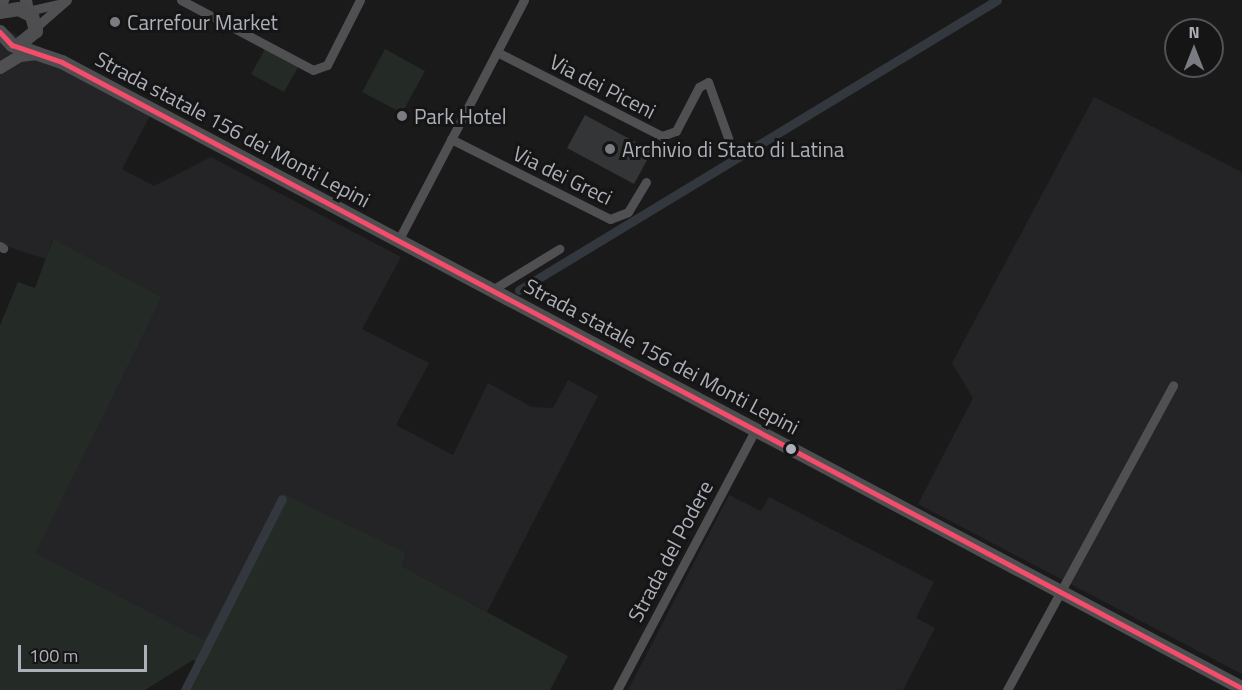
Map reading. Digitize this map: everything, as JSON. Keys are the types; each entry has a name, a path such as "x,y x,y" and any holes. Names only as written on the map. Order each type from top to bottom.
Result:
{"main road":[{"name":"Strada statale 156 dei Monti Lepini","path":"62,62 36,29 27,6 6,6 0,34 62,62 756,429 1060,594 1242,688"},
{"path":"20,45 36,29"}],"street":[{"path":"181,0 316,70 328,63 360,0"},
{"path":"398,241 524,0"},
{"path":"27,6 66,1"},
{"path":"36,29 66,1"},
{"path":"0,68 20,45"},
{"name":"Via dei Piceni","path":"497,52 662,136 676,131 699,87 708,82 730,143"},
{"path":"0,68 20,56 45,55"},
{"name":"Via dei Greci","path":"451,139 610,219 628,212 646,182"},
{"path":"492,290 559,249"},
{"path":"1007,690 1173,385"},
{"name":"Strada del Podere","path":"617,690 756,429"}],"shaded area":[{"path":"0,26 154,108 122,169 154,186 211,157 401,257 362,329 429,363 396,425 453,455 488,383 532,407 553,408 568,380 598,396 487,612 402,566 406,553 204,640 34,553 162,297 52,239 46,259 0,244"},
{"path":"265,49 298,67 284,92 251,74"},
{"path":"385,49 425,71 402,113 362,92"},
{"path":"1094,97 1242,172 1242,674 918,504 973,398 952,363"},
{"path":"53,239 162,297 35,553 204,640 282,493 406,553 402,566 568,656 550,690 191,690 204,665 193,660 145,690 0,690 0,325 18,282 35,288"},
{"path":"729,495 761,511 769,497 934,582 916,618 935,628 903,690 628,690"}],"building":[{"name":"Archivio di Stato di Latina","path":"585,115 652,151 634,184 567,148"}],"waterway":[{"path":"519,290 997,0"},
{"path":"185,690 282,499"}],"transit line":[{"path":"0,32 12,45 62,62 1242,688"}],"place":[{"name":"Carrefour Market","path":"115,22"},
{"name":"Park Hotel","path":"402,116"},
{"name":"Archivio di Stato di Latina","path":"610,149"}]}
